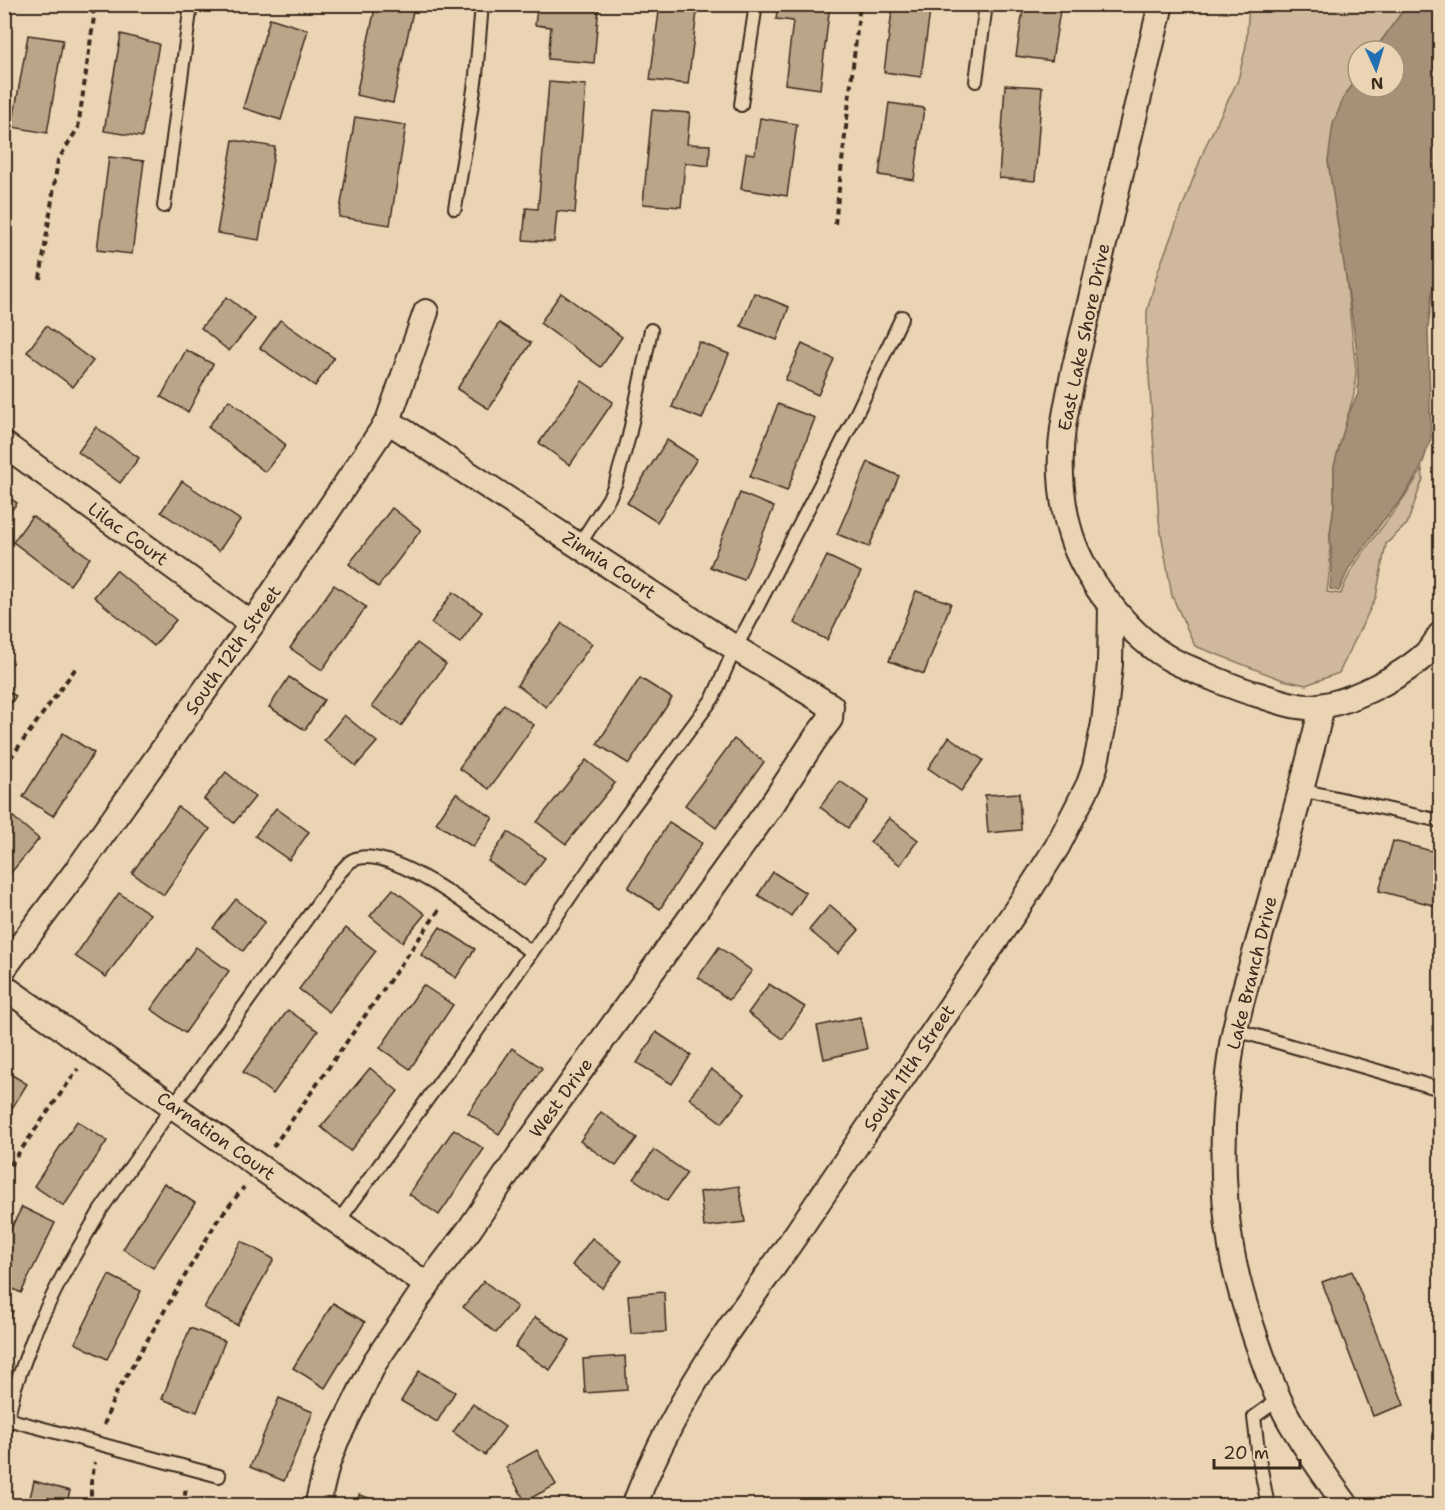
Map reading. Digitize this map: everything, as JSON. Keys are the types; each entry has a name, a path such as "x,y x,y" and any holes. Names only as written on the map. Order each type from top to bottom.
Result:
{"street":[{"name":"East Lake Shore Drive","path":"1161,4 1074,370 1063,430 1062,486 1069,530 1075,546 1088,573 1111,606 1150,645 1172,660 1251,693 1293,705 1322,706 1367,692 1399,674 1430,650 1440,635"},
{"name":"South 12th Street","path":"4,968 78,869 252,624 388,421 426,312"},
{"name":"Zinnia Court","path":"388,421 735,648 831,706"},
{"name":"Lilac Court","path":"4,444 252,624"},
{"name":"South 11th Street","path":"634,1506 667,1433 721,1341 1057,847 1089,784 1095,767 1104,723 1110,664 1111,606"},
{"name":"West Drive","path":"317,1506 327,1465 336,1441 375,1362 427,1285 469,1230 519,1156 773,803 830,719 831,706"},
{"name":"Lake Branch Drive","path":"1322,706 1301,790 1242,999 1226,1095 1224,1146 1230,1237 1242,1298 1267,1371 1290,1422 1347,1506"},
{"name":"Carnation Court","path":"4,987 427,1285"}],"lane":[{"path":"164,207 191,4"},
{"path":"455,208 476,75 482,4"},
{"path":"741,105 756,4"},
{"path":"976,81 986,4"},
{"path":"338,1222 477,1031 626,816 713,698 735,648 852,423 902,317"},
{"path":"579,545 616,482 629,436 651,330"},
{"path":"1301,790 1440,821"},
{"path":"4,1434 15,1388 37,1327 63,1275 100,1211 340,872 354,860 368,857 383,859 410,869 450,894 531,952"},
{"path":"1236,1030 1440,1089"},
{"path":"1268,1506 1254,1418 1279,1399"},
{"path":"7,1419 219,1476"}],"path":[{"path":"40,279 58,160 78,128 94,17 92,4"},
{"path":"835,224 860,4"},
{"path":"4,767 78,664"},
{"path":"90,1506 91,1483 98,1443 114,1397 217,1221 260,1167 450,894"},
{"path":"4,1174 93,1049"}],"shaded area":[{"path":"1249,5 1407,5 1383,39 1346,39 1346,94 1328,161 1346,277 1356,371 1354,394 1334,466 1334,505 1327,592 1341,594 1349,574 1361,555 1406,495 1422,469 1423,479 1407,524 1386,544 1376,597 1339,673 1306,685 1283,680 1195,646 1172,596 1159,521 1147,347 1147,311 1158,271 1206,145 1238,80 1246,46"},
{"path":"1407,5 1440,5 1440,126 1435,167 1436,255 1428,329 1431,438 1415,478 1349,568 1339,591 1330,589 1334,466 1348,415 1358,394 1358,371 1356,344 1328,161 1333,124 1346,94 1346,99 1406,99 1406,39 1383,39"}],"building":[{"path":"376,4 413,11 393,103 356,95"},
{"path":"553,4 599,4 594,63 548,59 551,27 535,25 537,8 552,9"},
{"path":"660,4 698,4 688,84 650,80"},
{"path":"778,4 830,4 820,89 785,84 793,21 776,19"},
{"path":"893,4 931,4 921,77 884,72"},
{"path":"1024,4 1061,4 1052,61 1016,56"},
{"path":"270,18 308,30 281,120 243,108"},
{"path":"121,34 159,44 142,137 104,131"},
{"path":"28,35 63,40 47,133 12,127"},
{"path":"549,82 586,85 575,213 557,211 554,242 523,240 526,208 538,209"},
{"path":"1005,85 1042,87 1035,181 999,178"},
{"path":"889,103 924,108 914,180 879,175"},
{"path":"652,110 690,113 687,144 710,145 709,166 685,163 681,207 643,204"},
{"path":"355,117 406,125 390,225 339,217"},
{"path":"760,118 797,124 787,196 741,189 746,153 755,154"},
{"path":"233,140 275,147 259,240 217,233"},
{"path":"4,155 11,156 4,192"},
{"path":"109,157 144,161 132,254 97,250"},
{"path":"561,293 622,337 601,367 540,323"},
{"path":"754,293 789,307 777,340 741,326"},
{"path":"227,297 255,319 229,351 201,328"},
{"path":"280,320 334,358 315,386 260,348"},
{"path":"499,323 531,343 489,409 457,389"},
{"path":"46,326 93,361 73,387 27,352"},
{"path":"699,342 729,354 702,419 672,407"},
{"path":"802,344 834,359 818,395 785,380"},
{"path":"186,350 213,364 188,412 161,397"},
{"path":"582,381 613,402 570,465 539,443"},
{"path":"229,400 286,445 265,472 208,427"},
{"path":"778,404 815,418 787,491 750,477"},
{"path":"96,427 139,458 120,483 78,452"},
{"path":"667,440 697,459 657,522 627,503"},
{"path":"868,462 899,476 869,547 837,534"},
{"path":"182,481 240,520 219,551 161,512"},
{"path":"740,493 774,507 744,580 710,567"},
{"path":"4,494 17,503 4,520"},
{"path":"392,508 421,530 378,587 349,564"},
{"path":"32,516 90,558 70,585 13,542"},
{"path":"827,556 861,572 827,640 794,623"},
{"path":"116,570 176,620 154,646 94,597"},
{"path":"334,585 366,607 322,670 290,648"},
{"path":"916,591 951,603 924,674 889,661"},
{"path":"453,592 482,612 460,643 431,623"},
{"path":"562,623 592,644 546,707 517,685"},
{"path":"417,643 446,664 401,726 372,706"},
{"path":"289,677 324,700 305,730 269,707"},
{"path":"640,678 672,698 629,764 597,744"},
{"path":"4,689 16,696 4,713"},
{"path":"504,704 534,725 489,789 459,768"},
{"path":"344,715 377,742 356,766 324,740"},
{"path":"63,733 94,753 53,816 23,797"},
{"path":"949,737 983,760 961,791 928,768"},
{"path":"734,739 764,762 716,828 685,805"},
{"path":"586,760 615,783 566,844 537,822"},
{"path":"226,772 255,797 234,823 204,799"},
{"path":"840,781 868,801 848,828 820,807"},
{"path":"456,793 493,818 473,847 436,823"},
{"path":"1019,793 1021,830 988,833 985,795"},
{"path":"178,807 210,829 164,895 132,873"},
{"path":"276,808 309,832 289,860 255,836"},
{"path":"11,815 39,839 4,881 4,823"},
{"path":"889,818 918,840 900,865 870,842"},
{"path":"669,822 702,843 660,909 628,888"},
{"path":"508,832 545,858 524,886 488,861"},
{"path":"1393,841 1440,853 1440,907 1379,891"},
{"path":"773,872 806,893 791,916 758,895"},
{"path":"393,889 425,914 402,942 370,916"},
{"path":"119,893 150,914 106,977 75,956"},
{"path":"236,899 265,922 243,951 213,928"},
{"path":"830,905 859,930 838,954 809,930"},
{"path":"440,927 475,949 456,978 421,955"},
{"path":"346,928 376,951 329,1012 299,989"},
{"path":"196,947 229,971 185,1033 151,1009"},
{"path":"719,947 752,971 729,1000 698,977"},
{"path":"769,984 805,1007 783,1039 748,1013"},
{"path":"423,985 453,1005 410,1069 380,1048"},
{"path":"288,1010 318,1031 273,1094 243,1072"},
{"path":"860,1017 867,1049 824,1059 817,1026"},
{"path":"656,1032 691,1055 672,1084 637,1063"},
{"path":"512,1048 542,1068 499,1134 468,1113"},
{"path":"370,1068 398,1091 350,1151 321,1127"},
{"path":"711,1069 745,1094 722,1123 689,1098"},
{"path":"4,1070 27,1084 4,1121"},
{"path":"601,1112 637,1138 616,1166 580,1141"},
{"path":"77,1121 107,1141 64,1206 34,1186"},
{"path":"454,1129 484,1149 439,1215 409,1194"},
{"path":"654,1150 687,1173 667,1201 634,1179"},
{"path":"164,1183 195,1203 153,1268 123,1249"},
{"path":"739,1186 745,1222 704,1227 700,1192"},
{"path":"22,1207 55,1223 21,1293 4,1284 4,1242"},
{"path":"592,1238 622,1261 602,1288 572,1265"},
{"path":"241,1241 274,1259 237,1325 204,1308"},
{"path":"1352,1271 1404,1405 1373,1416 1322,1282"},
{"path":"109,1275 141,1291 107,1359 75,1343"},
{"path":"484,1281 517,1307 496,1333 463,1307"},
{"path":"664,1292 666,1332 631,1334 628,1295"},
{"path":"333,1303 365,1322 325,1388 293,1368"},
{"path":"4,1307 13,1311 4,1329"},
{"path":"535,1317 570,1340 550,1370 515,1347"},
{"path":"190,1328 225,1341 197,1412 162,1399"},
{"path":"625,1356 627,1390 585,1393 583,1359"},
{"path":"419,1371 455,1392 437,1422 401,1401"},
{"path":"279,1398 313,1412 284,1481 250,1467"},
{"path":"473,1404 505,1427 485,1455 453,1432"},
{"path":"537,1450 556,1485 525,1501 506,1467"},
{"path":"34,1481 70,1491 66,1506 28,1506"},
{"path":"359,1495 395,1506 356,1506"}]}
